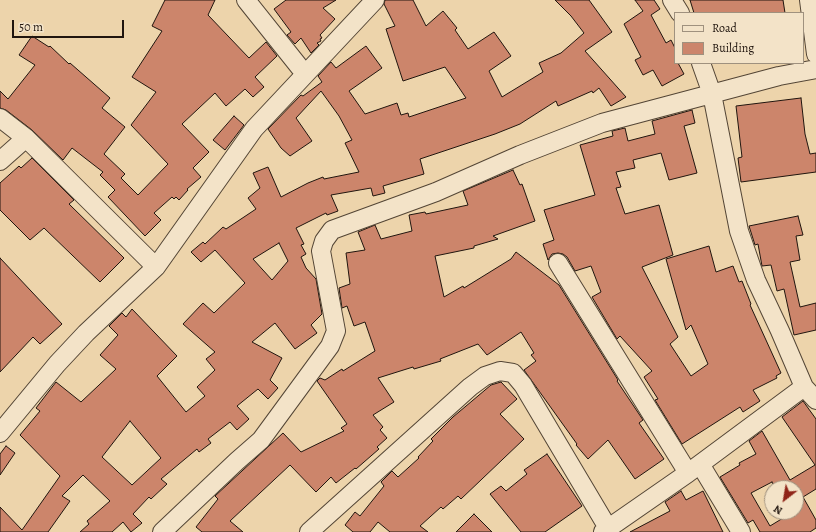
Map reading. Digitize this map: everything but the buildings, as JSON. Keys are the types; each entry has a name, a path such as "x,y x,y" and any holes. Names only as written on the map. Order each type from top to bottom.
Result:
{"street":[{"path":"246,0 305,74"},
{"path":"0,433 57,364 86,333 156,267 254,129 375,0"},
{"path":"672,0 679,12"},
{"path":"809,0 816,54"},
{"path":"309,532 470,387 485,376 500,370 513,373 523,385 606,530 694,469 810,393 756,280 739,230 712,94 700,64"},
{"path":"162,532 261,440 330,346 336,331 321,251 324,241 332,230 436,192 520,155 602,122 779,76 816,69"},
{"path":"0,118 26,138 156,267"},
{"path":"0,161 26,138"},
{"path":"558,263 694,469 741,532"}]}
